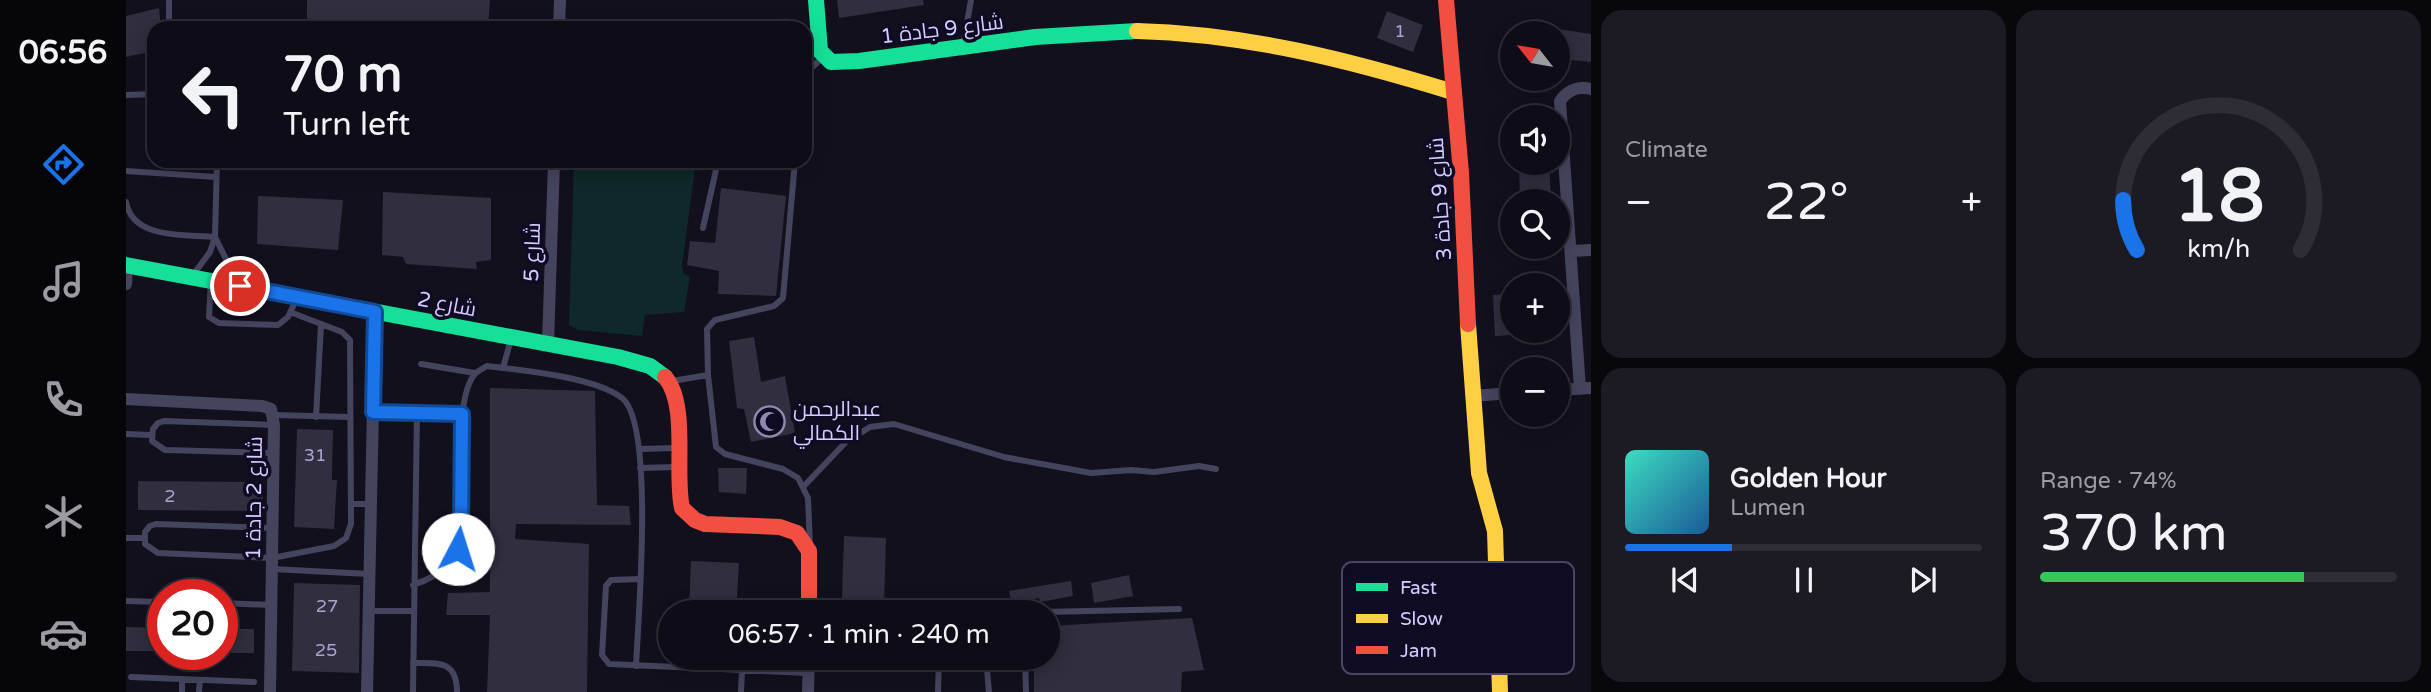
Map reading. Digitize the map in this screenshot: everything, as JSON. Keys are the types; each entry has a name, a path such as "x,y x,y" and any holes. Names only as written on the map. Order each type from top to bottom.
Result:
{"street":[{"path":"559,21 560,0"},
{"path":"816,0 820,51 823,57"},
{"name":"شارع 9 جادة 3","path":"1446,0 1461,173 1472,396 1479,473 1495,531 1496,562"},
{"name":"شارع 9 جادة 1","path":"823,57 836,63 1077,33 1122,31 1241,37 1357,62 1453,92"},
{"path":"1585,388 1560,101 1567,91 1582,87 1591,89"},
{"name":"شارع 5","path":"548,344 555,168"},
{"path":"1572,251 1591,250"},
{"path":"126,265 126,284"},
{"name":"شارع 2","path":"126,265 240,286 293,305 375,312 618,357 652,366 669,381"},
{"path":"367,692 375,312"},
{"path":"669,381 676,400 680,503 685,512 705,524 780,527 793,530 810,551 809,600"},
{"path":"1472,396 1500,394"},
{"name":"شارع 2 جادة 1","path":"126,399 262,405 271,409 274,420 274,453 270,692"},
{"path":"808,673 808,692"},
{"name":"شارع 9 جادة 3","path":"1499,674 1500,692"}],"lane":[{"path":"169,0 169,21"},
{"path":"962,47 971,0"},
{"path":"812,67 823,57"},
{"path":"126,96 147,94"},
{"path":"191,277 210,252 215,237 217,168"},
{"path":"703,228 716,168"},
{"path":"794,168 783,298 774,306 715,320 709,324 708,375 714,441 719,450 725,454 783,468 798,478 804,486 809,506 810,551"},
{"path":"126,171 216,177"},
{"path":"126,202 134,221 145,229 215,237"},
{"path":"215,237 240,286"},
{"path":"211,281 208,311 213,321 278,325 284,322 293,305 321,325 342,332 350,340 349,532 341,542 272,564"},
{"path":"316,417 321,325"},
{"path":"503,368 512,337"},
{"path":"421,364 475,373"},
{"path":"413,585 430,580 458,549 461,531 462,414 470,381 475,373 487,366 584,382 623,398 636,423 640,468 640,579 636,666"},
{"path":"669,381 708,375"},
{"path":"373,412 462,414"},
{"path":"412,692 416,412"},
{"path":"274,453 165,450 152,441 151,435 158,423 164,421 350,417"},
{"path":"804,486 846,442 870,427 894,424 1004,457 1091,473 1131,470 1154,472 1199,466 1216,469"},
{"path":"126,434 151,435"},
{"path":"639,449 677,448"},
{"path":"640,468 678,467"},
{"path":"351,504 370,503"},
{"path":"272,528 156,524 150,526 144,538 145,544 158,553 369,574"},
{"path":"126,538 144,538"},
{"path":"640,579 616,579 608,583 601,655 609,664 808,673"},
{"path":"126,601 147,602"},
{"path":"238,604 271,605"},
{"path":"1060,612 1179,609"},
{"path":"368,611 414,611"},
{"path":"413,663 436,663 451,669 457,680 457,692"},
{"path":"938,692 939,670"},
{"path":"987,670 989,692"},
{"path":"1025,670 1026,692"},
{"path":"741,692 742,671"},
{"path":"131,677 254,682"},
{"path":"181,679 182,692"},
{"path":"199,692 200,680"}],"green space":[{"path":"789,18 788,21 752,21"},
{"path":"574,168 695,168 682,266 684,274 690,277 684,312 645,315 642,336 578,330 569,325"}],"building":[{"path":"307,0 490,0 488,21 307,21"},
{"path":"837,0 923,0 924,5 839,18"},
{"path":"159,8 160,21 147,21 147,52 126,57 126,16"},
{"path":"1387,11 1423,25 1413,52 1377,38"},
{"path":"1570,31 1591,34 1591,62 1570,60"},
{"path":"1519,175 1550,175 1550,189 1520,189"},
{"path":"721,188 786,196 776,296 718,294 719,271 687,265 690,241 715,243"},
{"path":"383,192 491,198 491,260 476,262 477,269 406,264 403,257 382,255"},
{"path":"258,196 343,200 338,250 257,244"},
{"path":"1493,295 1500,295 1500,336 1495,336"},
{"name":"عبدالرحمن الكمالي","path":"754,337 761,382 785,376 795,433 751,442 744,409 737,408 729,341"},
{"path":"490,388 595,391 597,505 629,506 631,525 516,524 515,539 589,544 587,692 487,692 490,615 446,615 448,593 490,592"},
{"path":"297,429 333,430 332,480 337,480 334,529 294,527"},
{"path":"718,468 747,468 746,494 719,492"},
{"path":"138,481 263,482 263,511 138,510"},
{"path":"844,536 886,538 884,600 842,598"},
{"path":"691,561 739,563 737,600 689,600"},
{"path":"1129,575 1133,596 1094,603 1091,583"},
{"path":"1071,581 1073,596 1051,600 1010,600 1009,591"},
{"path":"294,583 360,585 359,673 292,671"},
{"path":"1192,618 1204,670 1182,672 1181,692 1034,692 1034,670 1060,670 1060,625"},
{"path":"126,627 147,628 147,651 126,651"},
{"path":"238,629 254,629 254,653 238,653"}],"traffic: fast":[{"path":"816,0 820,51 831,62 859,61 1035,37 1137,31"},
{"path":"126,265 618,357 650,366 665,377"}],"traffic: slow":[{"path":"1137,31 1258,43 1336,59 1453,92"},
{"path":"1468,324 1479,473 1495,531 1496,562"},
{"path":"1499,674 1500,692"}],"traffic: jam":[{"path":"1446,0 1461,173 1468,324"},
{"path":"665,377 677,404 682,508 695,520 705,524 780,527 797,533 809,551 809,600"}],"place":[{"name":"عبدالرحمن الكمالي","path":"770,421"}],"route":[{"path":"240,286 375,312 373,412 462,414 461,531 458,549"}]}
